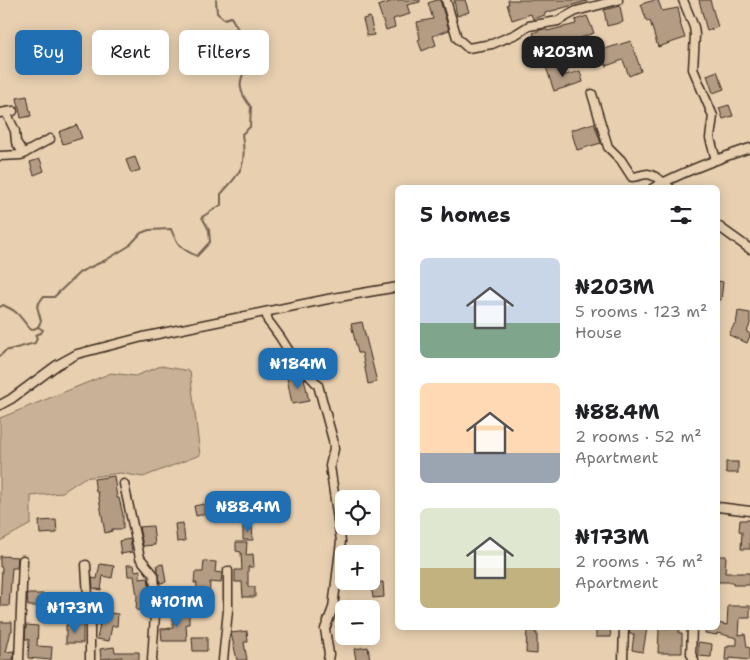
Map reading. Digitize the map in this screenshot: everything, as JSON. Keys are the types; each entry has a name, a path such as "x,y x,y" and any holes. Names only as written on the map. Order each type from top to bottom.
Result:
{"street":[{"path":"446,0 457,38 468,48 492,44 516,34 529,26 558,21 576,11 616,0"},
{"path":"683,0 694,27 692,69 713,116 710,138 716,160"},
{"path":"592,94 608,147 621,160 628,174 635,178 647,174 652,175 667,185"},
{"path":"7,112 15,131 16,142 24,154"},
{"path":"0,156 24,154 50,139"},
{"path":"659,185 716,160 750,148"},
{"path":"720,228 750,250"},
{"path":"0,405 11,399 56,365 77,354 143,337 395,288"},
{"path":"266,312 268,321 294,359 318,385 333,440 334,448 330,466 341,541 333,608 325,629 329,654 328,660"},
{"path":"124,484 140,558 154,575 156,599 152,660"},
{"path":"720,507 750,511"},
{"path":"19,660 23,560"},
{"path":"86,565 90,660"},
{"path":"223,660 228,610 228,571"},
{"path":"623,660 624,630"},
{"path":"692,630 691,654 694,660"}],"shaded area":[{"path":"161,366 190,371 200,455 143,477 120,473 84,478 61,493 31,496 31,524 0,541 0,418 111,373 135,376"}],"building":[{"path":"396,0 420,0 420,2 407,5 410,14 393,19 395,27 386,30 378,6"},
{"path":"440,0 449,30 433,36 436,45 422,51 418,40 420,39 417,22 433,19 428,3"},
{"path":"454,0 465,0 469,12 457,16"},
{"path":"508,0 587,1 545,13 545,15 533,19 531,14 512,20 507,4 509,4"},
{"path":"658,0 662,11 678,8 685,38 658,47 650,21 647,22 641,4"},
{"path":"699,0 710,0 718,27 707,31"},
{"path":"620,6 623,22 607,26 604,10"},
{"path":"587,16 594,33 574,40 575,43 555,47 540,53 533,33 543,29 547,31 576,24 575,20"},
{"path":"370,17 374,35 367,36 363,19"},
{"path":"631,41 641,71 629,76 623,60 606,66 601,50"},
{"path":"558,63 562,76 580,71 583,82 554,91 546,67"},
{"path":"717,71 724,89 713,93 707,75"},
{"path":"27,96 31,116 21,118 17,98"},
{"path":"729,105 733,116 723,119 719,108"},
{"path":"594,123 601,143 577,150 571,130"},
{"path":"77,125 82,138 63,144 59,132"},
{"path":"135,157 140,170 131,173 126,160"},
{"path":"40,159 44,171 34,175 30,162"},
{"path":"720,281 723,282 720,300"},
{"path":"738,311 750,313 750,324 747,332 750,336 747,343 729,335 734,325 736,325"},
{"path":"362,322 377,382 368,384 362,353 358,353 351,324"},
{"path":"301,375 304,378 309,401 292,404 287,378"},
{"path":"726,462 738,462 738,473 726,473"},
{"path":"114,476 117,498 119,498 123,515 123,529 112,529 112,531 105,533 94,479"},
{"path":"204,504 205,514 196,516 194,506"},
{"path":"56,520 57,533 40,534 39,521"},
{"path":"740,520 750,520 750,549 741,549 742,532 739,531"},
{"path":"183,523 185,541 177,542 175,524"},
{"path":"243,525 252,525 253,540 243,540"},
{"path":"153,526 155,545 143,546 139,527"},
{"path":"130,539 132,552 121,554 119,541"},
{"path":"236,542 247,542 246,555 253,554 254,567 248,567 248,587 255,587 255,597 243,597 242,582 235,582 235,570 242,570 241,552 236,551"},
{"path":"0,556 18,557 17,568 12,568 9,606 0,606 2,567 0,567"},
{"path":"720,556 726,556 725,573 750,573 750,585 733,585 733,582 720,582"},
{"path":"204,561 216,562 215,572 222,573 221,583 210,582 209,602 196,601 197,583 194,583 195,572 203,572"},
{"path":"100,564 114,566 112,578 103,576 101,590 93,588 92,578 97,579"},
{"path":"163,564 166,582 160,583 157,565"},
{"path":"127,565 134,565 135,571 140,570 140,579 148,578 150,590 147,611 136,610 137,596 134,576 128,576"},
{"path":"380,582 383,582 384,597 373,598 372,590 380,590"},
{"path":"27,594 44,594 44,606 28,606"},
{"path":"728,606 750,606 750,618 740,618 739,635 745,634 747,647 750,648 750,660 730,658 730,660 725,660 726,647 737,645 737,638 717,633 717,635 705,633 706,630 720,630 720,623 727,625"},
{"path":"96,612 118,614 117,626 112,626 109,641 97,639 100,625 95,624"},
{"path":"173,612 189,612 189,624 186,624 187,641 162,641 161,629 173,628"},
{"path":"0,622 12,622 12,631 6,652 14,651 13,660 0,660"},
{"path":"26,625 38,626 37,646 52,647 51,660 28,658 29,639 25,639"},
{"path":"66,625 83,625 83,643 66,643"},
{"path":"527,630 534,630 535,633 537,633 537,654 526,653"},
{"path":"596,630 610,630 611,637 596,637"},
{"path":"630,630 647,630 643,652 632,650 634,634 629,634"},
{"path":"659,630 679,630 679,633 682,633 682,653 658,653"},
{"path":"247,631 248,642 244,642 247,660 237,660 231,633"},
{"path":"192,637 207,637 207,651 193,651"},
{"path":"698,642 712,644 711,657 698,656"},
{"path":"114,647 115,652 139,652 139,660 122,660 122,657 101,659 100,649"},
{"path":"368,647 370,660 356,660 354,649"}],"waterway":[{"path":"0,307 3,305 13,310 31,330 38,327 41,321 37,306 43,297 54,297 80,272 106,260 129,246 141,233 149,230 171,229 180,246 197,256 210,242 209,230 202,217 221,205 221,194 234,179 241,167 244,154 242,134 250,127 251,107 244,97 241,87 242,77 247,66 239,50 239,31 231,17 224,19 217,13 216,0"},
{"path":"0,356 5,351 35,343 37,338 35,335 43,330 38,327"}]}
